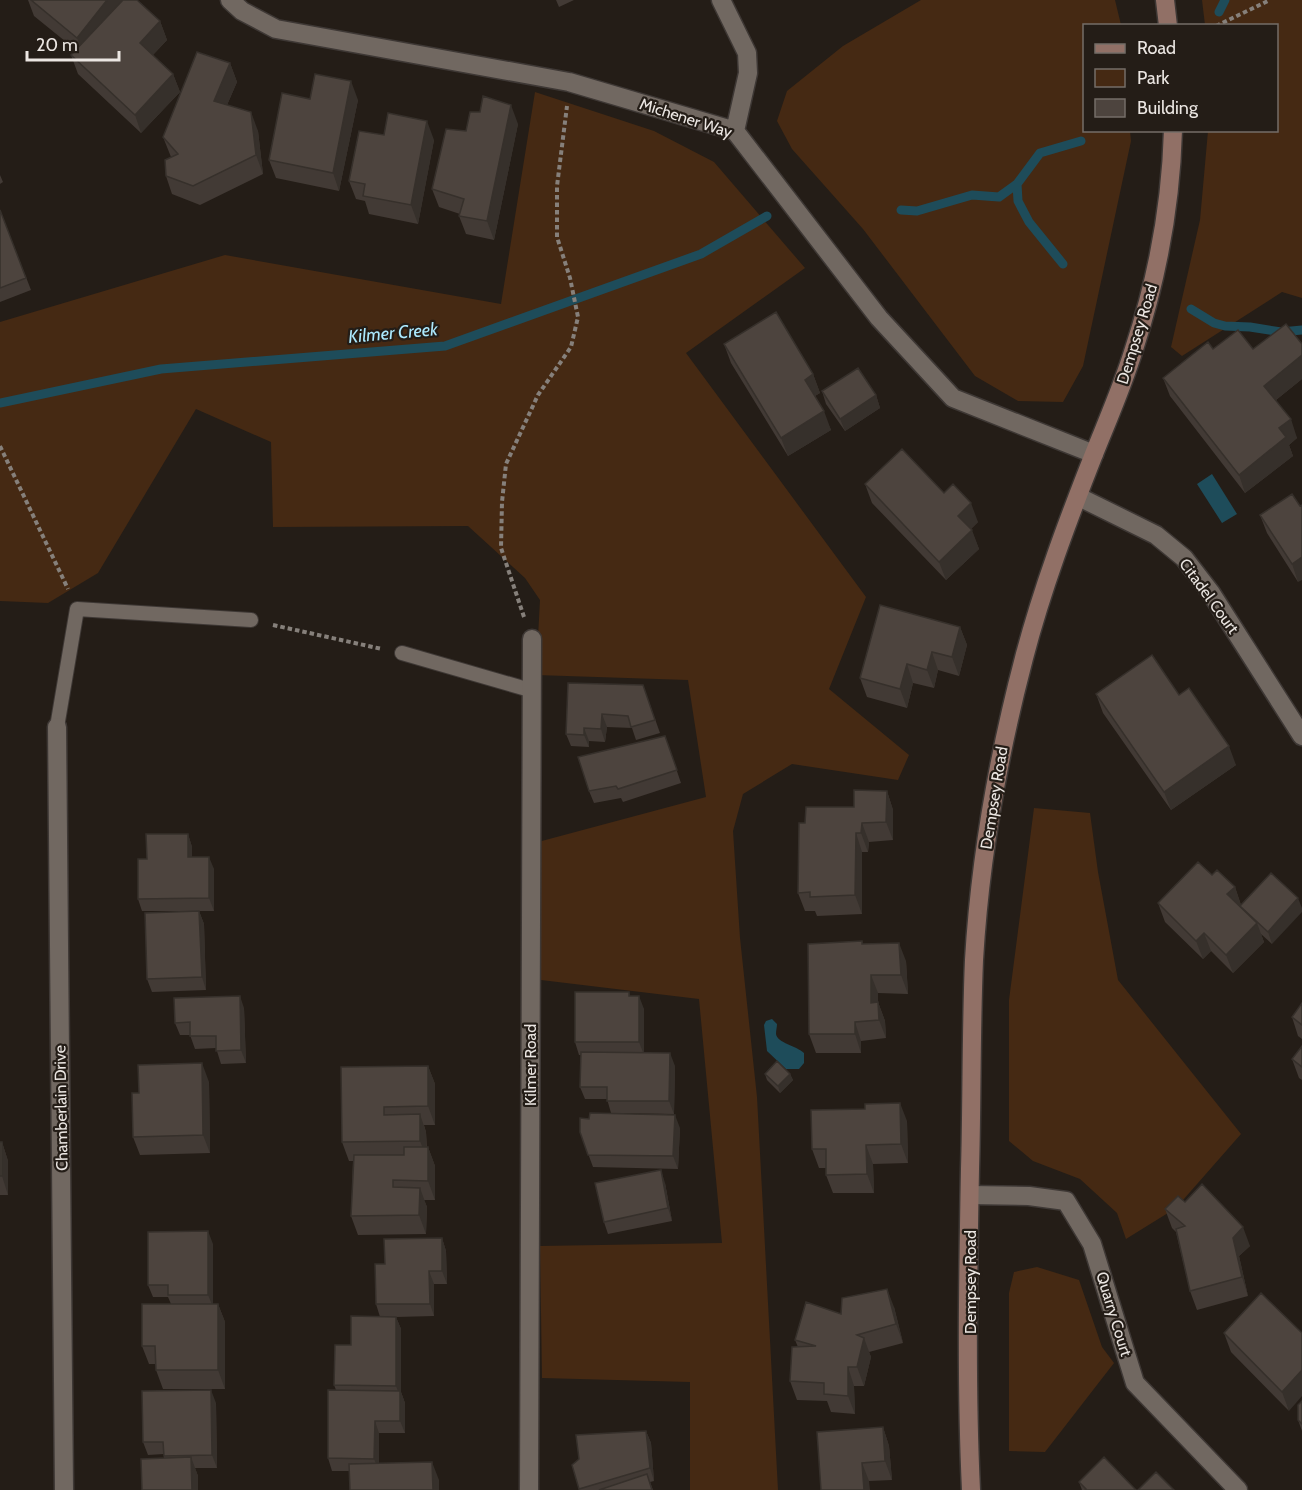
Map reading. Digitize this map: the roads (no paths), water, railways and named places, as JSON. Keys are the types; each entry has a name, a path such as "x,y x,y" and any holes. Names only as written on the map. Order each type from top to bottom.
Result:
{"street":[{"name":"Michener Way","path":"230,0 242,11 276,30 568,82 735,131 879,318 952,399 1094,454"},
{"path":"721,0 743,40 747,53 748,73 735,131"},
{"path":"1165,0 1168,24"},
{"name":"Dempsey Road","path":"971,1490 969,1443 970,1195 974,960 989,817 1002,745 1025,654 1045,588 1120,388 1150,295 1164,225 1173,132"},
{"name":"Citadel Court","path":"1079,497 1156,535 1184,558 1211,593 1302,736"},
{"name":"Kilmer Road","path":"529,1490 530,690 532,639"},
{"name":"Chamberlain Drive","path":"57,727 64,1490"},
{"name":"Quarry Court","path":"970,1195 1029,1196 1066,1201 1092,1244 1135,1383 1238,1490"}],"lane":[{"path":"57,727 77,609 251,620"},
{"path":"402,653 530,690"}],"water":[{"path":"1212,474 1237,514 1222,523 1197,484"},
{"path":"772,1019 777,1024 777,1037 804,1053 804,1063 799,1069 786,1069 767,1051 764,1025 766,1021"}],"waterway":[{"name":"Kilmer Creek","path":"1219,12 1225,0"},
{"name":"Kilmer Creek","path":"901,210 917,211 972,195 999,197 1017,184 1040,153 1081,141"},
{"path":"1017,184 1018,201 1029,222 1063,264"},
{"name":"Kilmer Creek","path":"0,403 161,369 445,346 701,254 767,216"},
{"path":"1191,309 1214,323 1225,326 1281,332 1302,330"}]}
